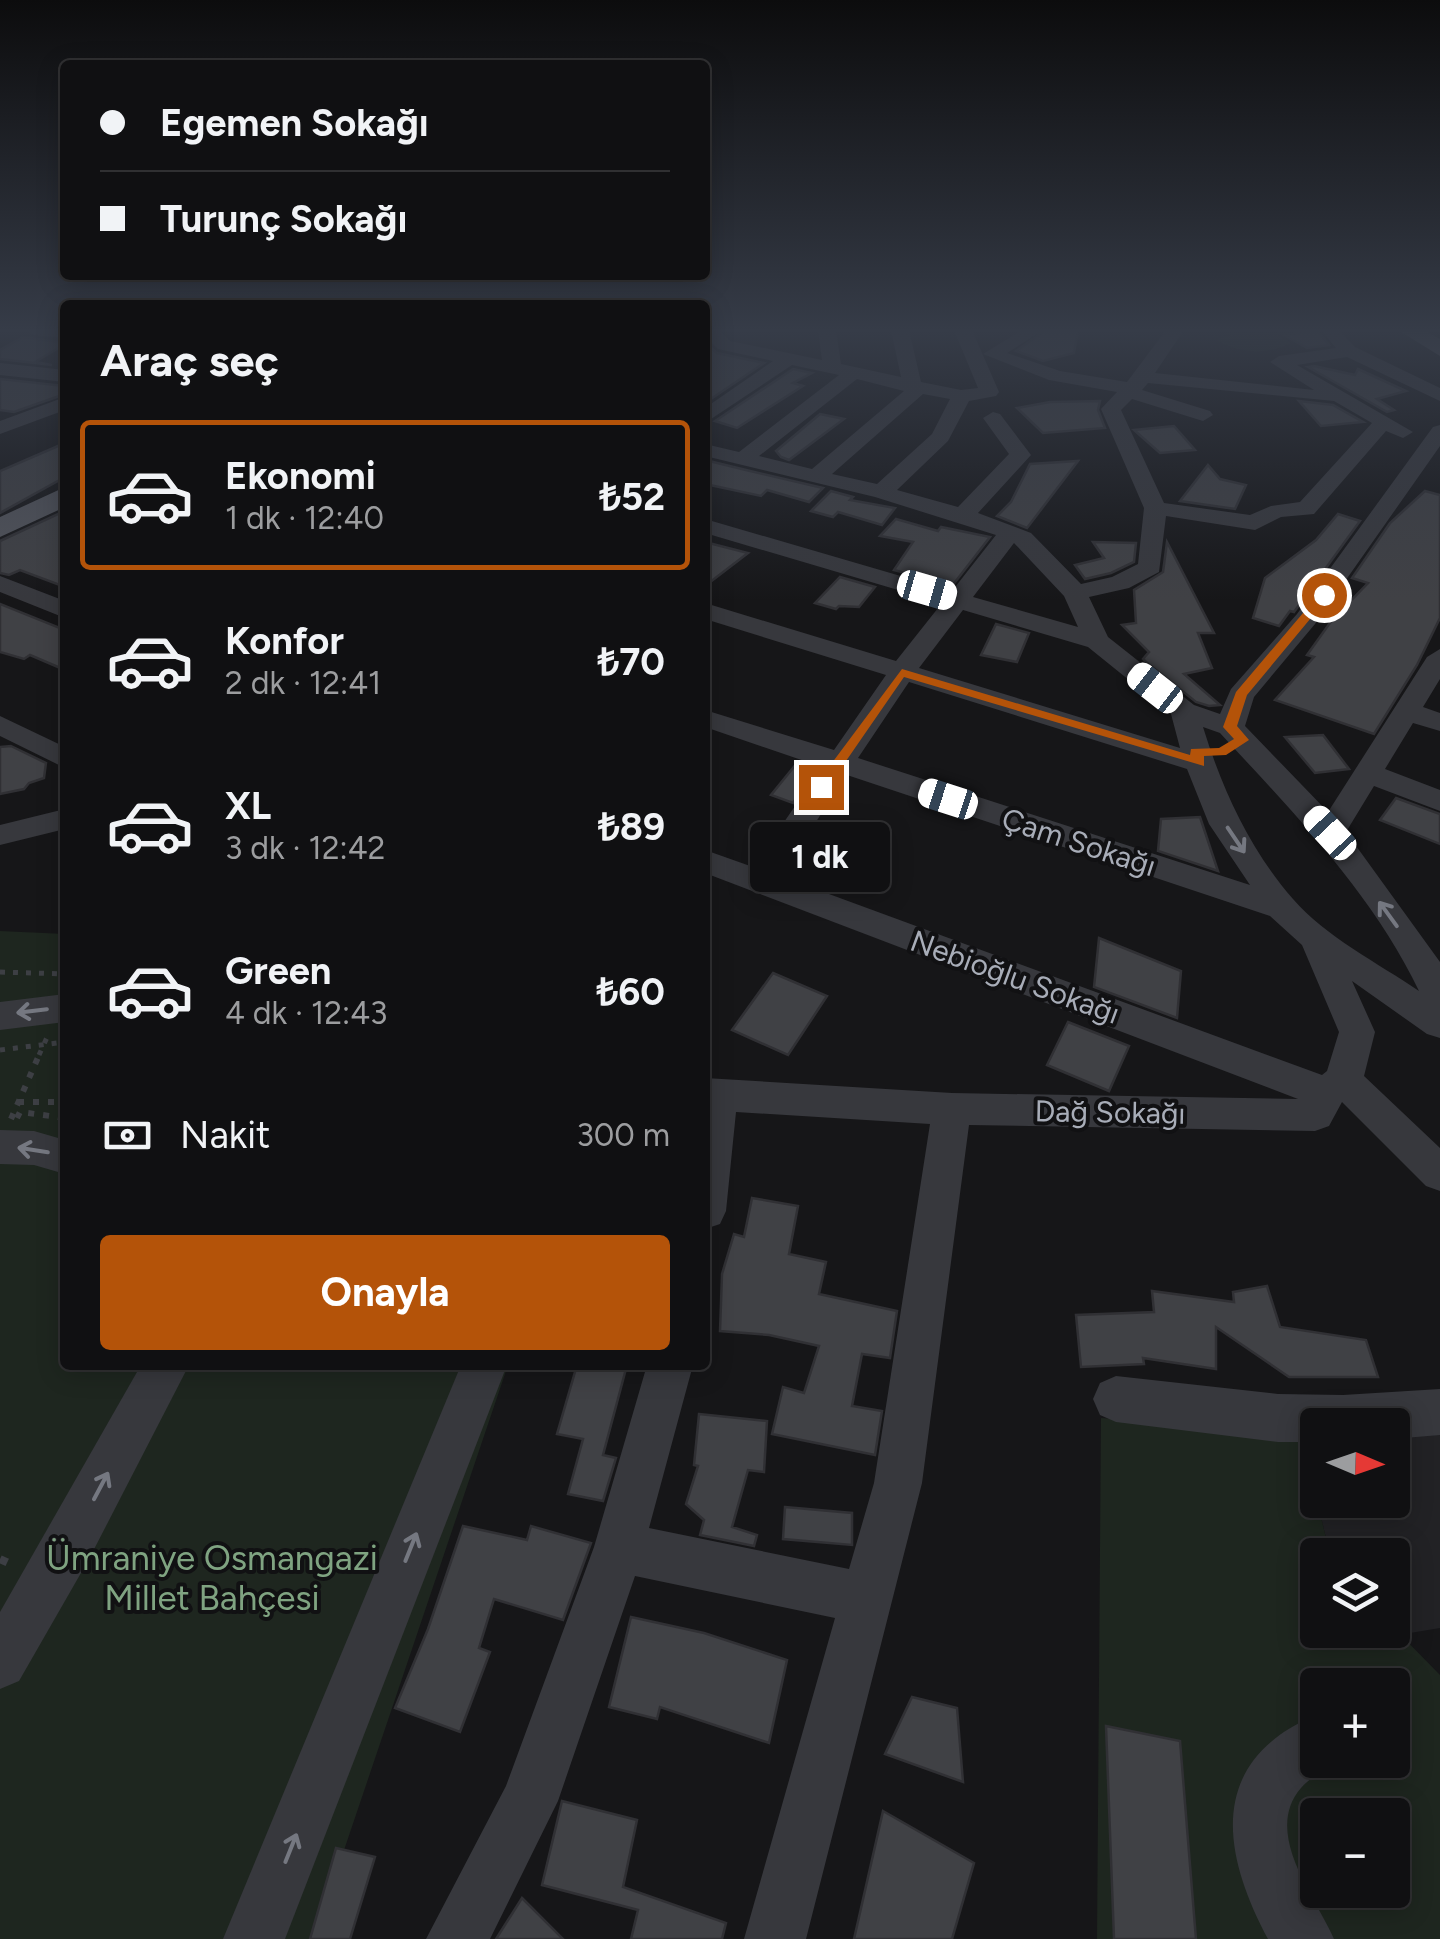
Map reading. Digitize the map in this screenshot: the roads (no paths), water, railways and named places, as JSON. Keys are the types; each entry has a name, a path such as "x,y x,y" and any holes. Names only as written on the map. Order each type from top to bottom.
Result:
{"main road":[{"path":"0,528 60,502"}],"street":[{"path":"744,458 787,420"},
{"path":"818,474 882,420"},
{"path":"882,492 942,437 950,420"},
{"path":"962,516 1020,454 995,420"},
{"path":"1075,593 1120,582 1150,566 1155,508 1116,420"},
{"path":"710,613 1198,757 1222,752 1236,734 1241,694 1306,619 1434,438 1380,420"},
{"path":"1155,508 1256,523 1266,514 1282,509 1306,509 1383,422"},
{"path":"710,451 818,474 1023,538 1075,593 1096,641"},
{"path":"710,527 1096,641 1184,711 1236,734 1330,833 1421,959 1440,997"},
{"path":"760,882 837,762 1010,534"},
{"path":"0,583 60,608"},
{"path":"1330,833 1440,657"},
{"path":"1406,710 1440,722"},
{"path":"1184,711 1225,824 1282,908 1315,937 1440,1024"},
{"name":"Çam Sokağı","path":"710,720 1282,908"},
{"path":"0,726 60,756"},
{"path":"1367,773 1440,801"},
{"path":"0,835 60,820"},
{"name":"Nebioğlu Sokağı","path":"710,863 1335,1086"},
{"path":"1315,937 1357,1032 1335,1086 1440,1174"},
{"path":"0,1016 60,1008"},
{"name":"Dağ Sokağı","path":"712,1095 952,1109 1315,1114 1335,1086"},
{"path":"710,1128 712,1095"},
{"path":"775,1939 898,1484 952,1109"},
{"path":"0,1146 34,1148 60,1156"},
{"path":"0,1662 163,1370"},
{"path":"254,1939 482,1370"},
{"path":"457,1939 530,1801 618,1547 669,1370"},
{"path":"1116,1399 1278,1418 1440,1412"},
{"path":"618,1547 867,1599"},
{"path":"1300,1754 1281,1767 1266,1792 1258,1820 1280,1908 1302,1939"}],"park label":[{"name":"Ümraniye Osmangazi Millet Bahçesi","path":"212,1578"}]}
